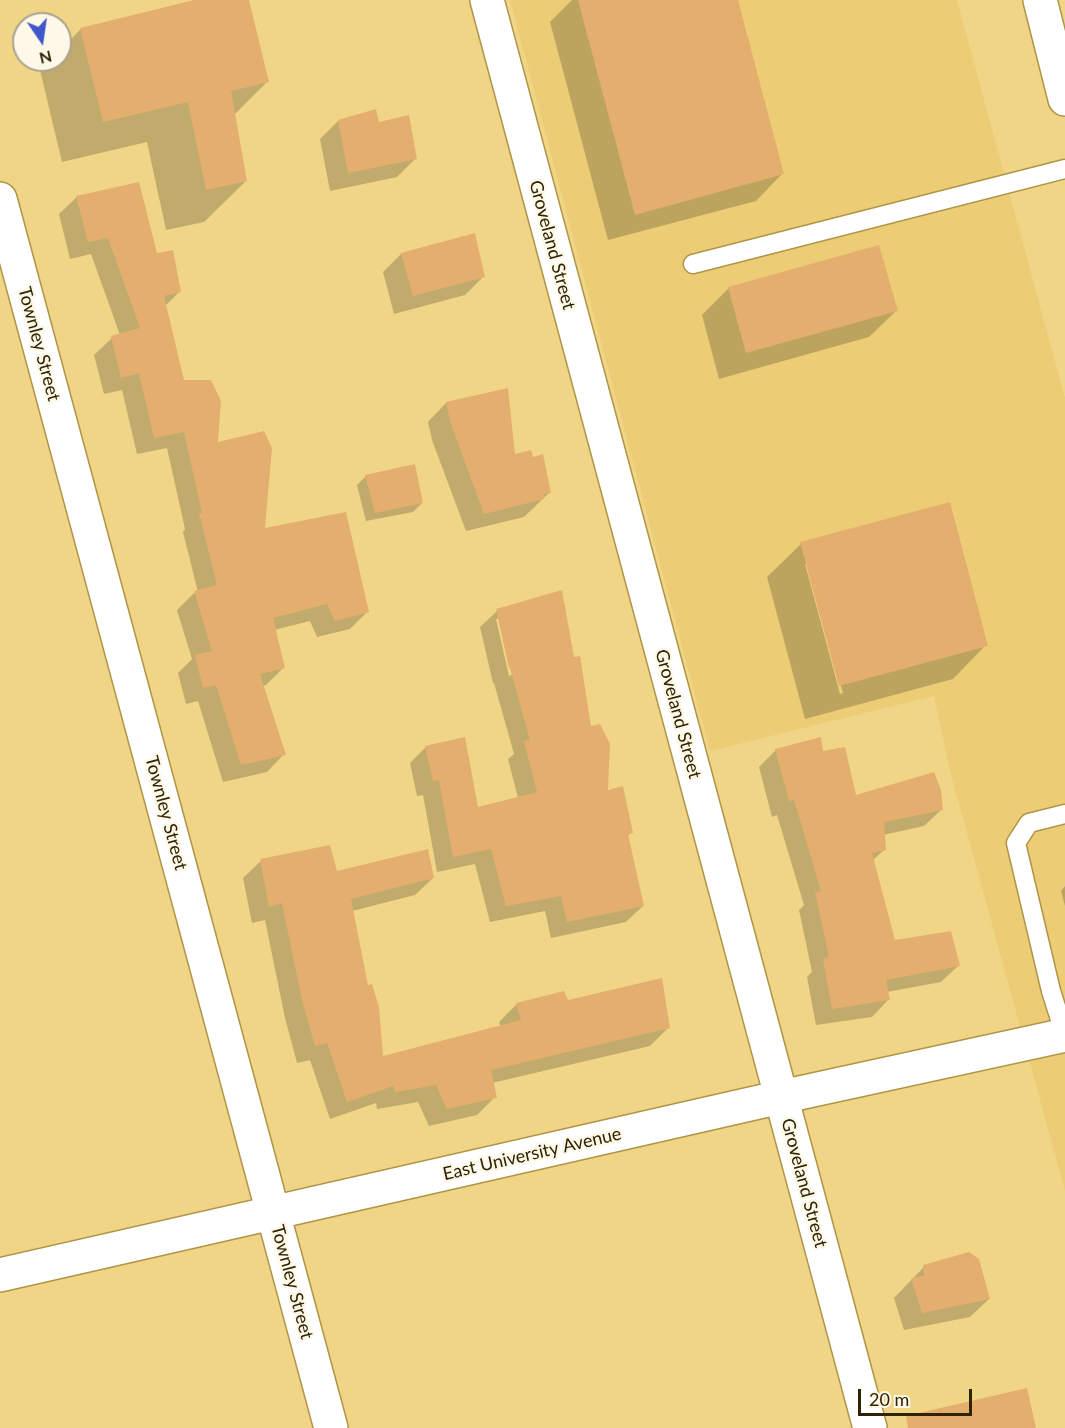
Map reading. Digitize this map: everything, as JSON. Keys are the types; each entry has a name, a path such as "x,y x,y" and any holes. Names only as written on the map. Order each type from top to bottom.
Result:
{"street":[{"name":"Groveland Street","path":"487,0 870,1428"},
{"path":"1040,0 1064,91"},
{"name":"Townley Street","path":"0,199 331,1428"},
{"name":"East University Avenue","path":"0,1275 781,1097 1065,1035"}],"lane":[{"path":"693,264 1065,169"},
{"path":"1065,814 1029,824 1016,843 1051,991 1065,1035"}],"shaded area":[{"path":"510,0 957,0 1065,398 1065,1191 950,771 934,696 710,751"}],"building":[{"path":"194,0 249,0 269,82 231,91 247,181 206,190 188,102 103,122 80,28"},
{"path":"578,0 738,0 784,174 635,215"},
{"path":"376,109 379,122 409,115 417,159 348,173 338,120"},
{"path":"139,182 157,253 173,250 181,292 164,296 184,380 211,380 221,401 218,442 264,431 272,448 265,528 346,512 369,612 335,621 327,604 273,618 285,668 260,674 286,755 241,765 216,685 203,688 195,655 212,651 194,591 217,585 199,513 202,513 184,432 154,438 139,373 121,378 111,336 140,328 108,238 88,242 76,196"},
{"path":"475,233 485,277 413,296 401,253"},
{"path":"879,245 898,311 746,353 728,287"},
{"path":"508,388 515,454 531,450 533,457 543,454 551,493 544,494 544,499 484,514 450,421 446,402"},
{"path":"415,464 423,503 375,513 365,475"},
{"path":"950,502 988,646 839,686 800,542"},
{"path":"562,590 574,657 580,656 591,726 600,724 610,744 608,790 623,786 633,833 628,834 644,906 567,922 561,896 506,906 491,849 453,857 439,780 433,781 425,746 465,737 478,807 537,792 524,741 530,740 509,668 496,609"},
{"path":"821,737 823,751 845,747 856,795 934,772 941,790 943,810 884,822 886,850 872,853 895,940 951,931 960,966 886,980 890,1000 832,1009 823,959 829,957 815,892 821,891 794,800 789,801 775,749"},
{"path":"330,845 337,871 428,849 434,878 351,899 368,985 372,984 379,1007 383,1056 521,1020 516,1003 564,991 568,1000 662,978 670,1028 491,1070 497,1098 447,1109 436,1085 395,1092 393,1086 347,1102 327,1043 315,1046 302,1000 282,903 269,907 260,859"},
{"path":"969,1252 979,1259 990,1299 922,1313 911,1278 924,1276 923,1265"},
{"path":"1027,1388 1036,1428 908,1428 906,1416"}]}
